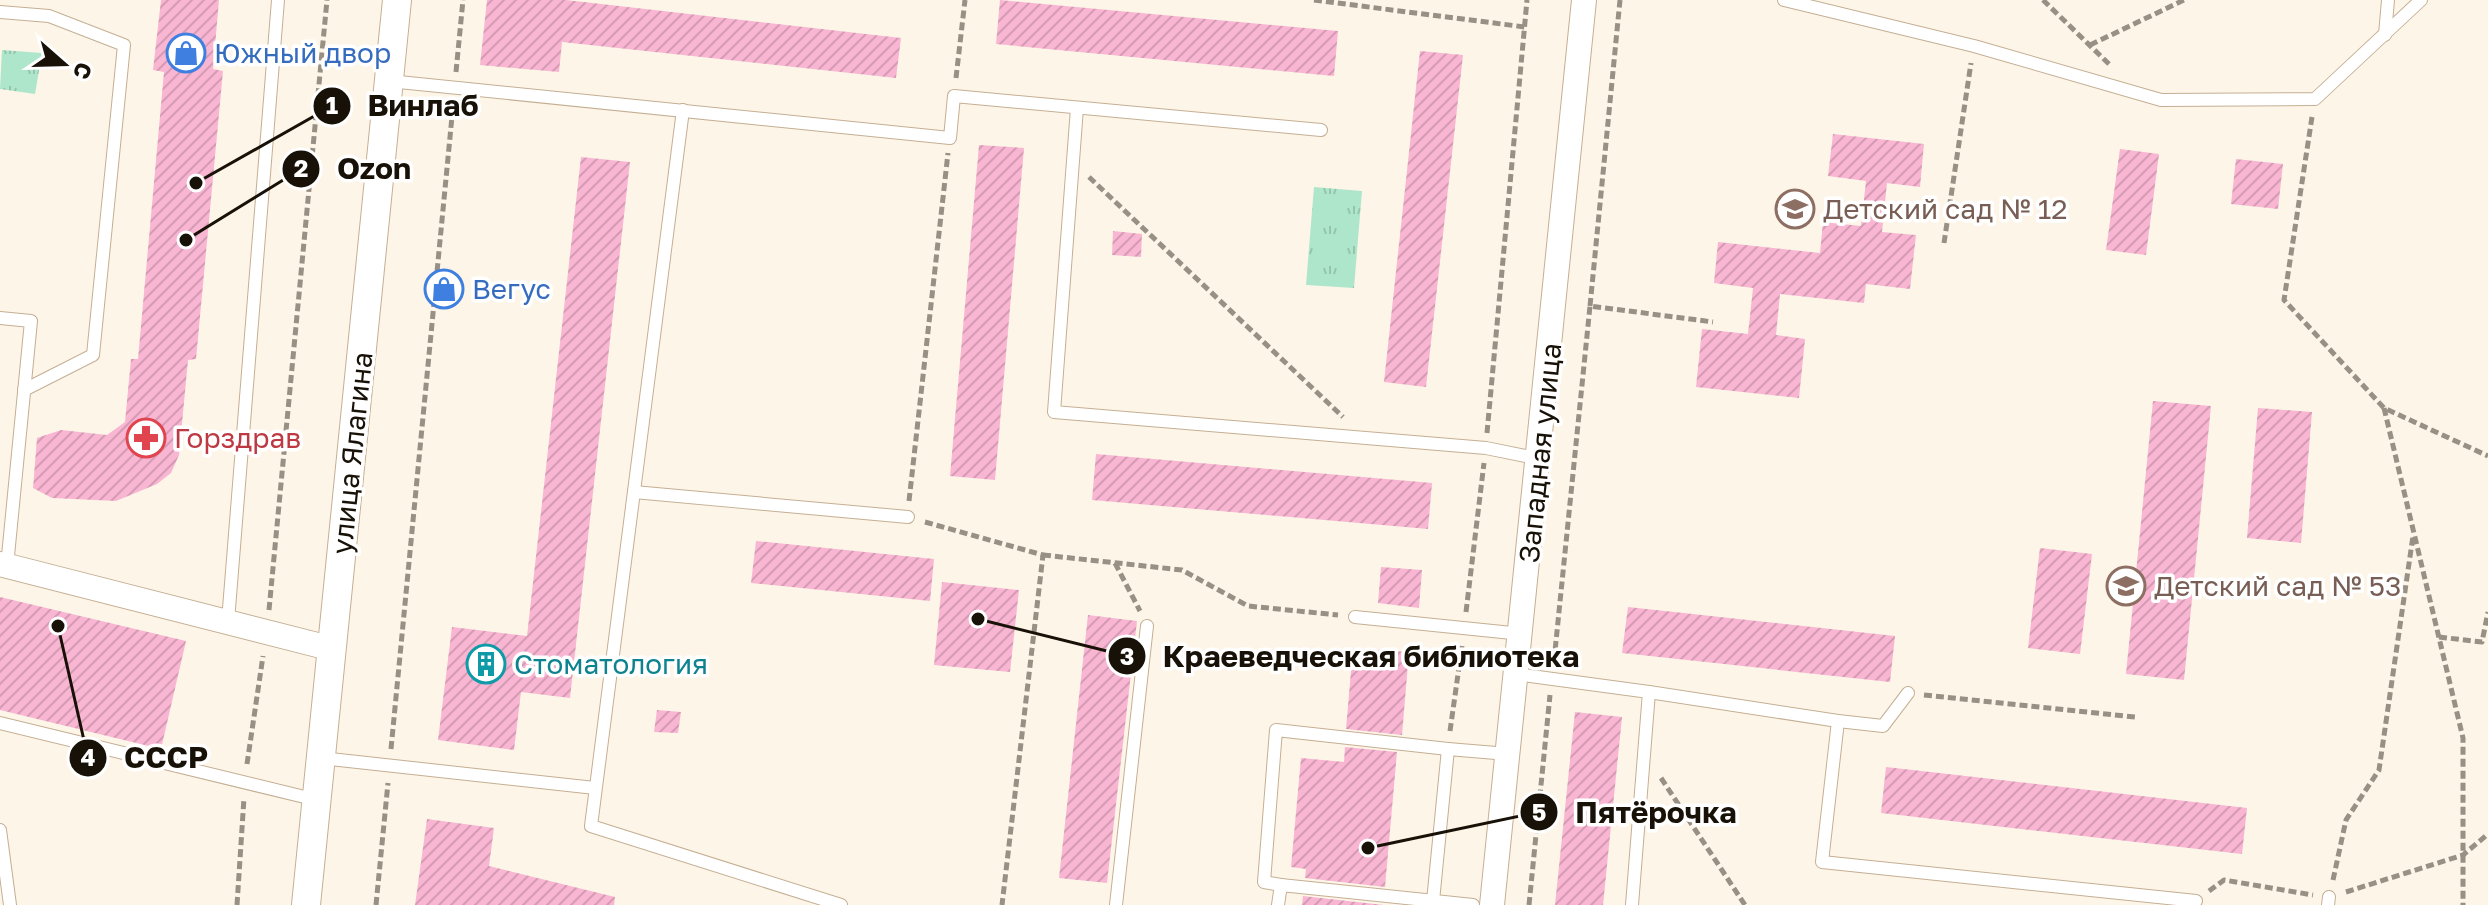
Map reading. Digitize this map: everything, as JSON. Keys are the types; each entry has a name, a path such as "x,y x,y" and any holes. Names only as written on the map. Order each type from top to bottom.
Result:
{"street":[{"name":"улица Ялагина","path":"306,905 397,0"},
{"name":"Западная улица","path":"1492,905 1540,459 1584,0"},
{"path":"4,565 333,649"}],"lane":[{"path":"49,16 50,0"},
{"path":"228,621 278,0"},
{"path":"1784,0 1974,46 2161,100 2315,99 2421,0"},
{"path":"2385,35 2388,0"},
{"path":"0,12 49,16 124,45 93,355 24,390"},
{"path":"389,81 950,138 954,96 1321,130"},
{"path":"1077,108 1054,412 1486,448 1540,459"},
{"path":"683,110 591,826 841,905"},
{"path":"0,318 31,321 4,565"},
{"path":"634,492 908,517"},
{"path":"1355,617 1522,634"},
{"path":"1116,905 1147,626"},
{"path":"1516,674 1883,726 1908,693"},
{"path":"1632,905 1649,692"},
{"path":"1838,721 1822,862 2129,899 2196,901"},
{"path":"0,723 244,785 317,800"},
{"path":"1473,905 1264,882 1276,730 1508,754"},
{"path":"1433,901 1448,749"},
{"path":"321,758 595,788"},
{"path":"0,830 10,905"},
{"path":"1278,905 1281,885"}],"path":[{"path":"237,905 244,785 267,632 327,0"},
{"path":"376,905 463,0"},
{"path":"954,96 965,0"},
{"path":"1314,0 1525,27"},
{"path":"1448,749 1486,448 1527,0"},
{"path":"1529,905 1620,0"},
{"path":"2043,0 2141,94"},
{"path":"2090,45 2184,0"},
{"path":"1944,243 1974,46"},
{"path":"2315,99 2284,300 2384,408 2488,456"},
{"path":"950,138 908,517 1043,555 1182,570 1248,606 1355,617"},
{"path":"1073,163 1365,438"},
{"path":"1590,306 1713,322"},
{"path":"2384,408 2463,738 2463,905"},
{"path":"2328,901 2346,820 2379,770 2413,531"},
{"path":"1002,905 1043,555"},
{"path":"1115,562 1147,626"},
{"path":"2439,637 2482,642 2488,612"},
{"path":"1908,693 2135,717"},
{"path":"1643,751 1745,905"},
{"path":"2196,901 2224,880 2328,901 2463,855 2488,834"}],"green space":[{"path":"2,50 42,53 35,94 0,89"},
{"path":"1314,187 1362,191 1354,288 1306,285"}],"building":[{"path":"161,0 219,0 213,69 223,71 196,359 188,360 179,455 171,473 157,484 116,501 52,498 33,488 37,438 61,430 107,435 125,422 131,359 138,359 164,72 153,70"},
{"path":"487,0 566,0 901,38 896,78 562,42 559,72 480,65"},
{"path":"1000,0 1338,31 1334,76 996,44"},
{"path":"1420,51 1463,55 1426,387 1384,382"},
{"path":"1833,134 1924,144 1920,187 1887,183 1882,232 1916,235 1910,289 1866,284 1864,303 1780,294 1776,335 1805,339 1799,398 1696,387 1702,329 1748,334 1753,288 1714,283 1718,242 1820,253 1823,222 1861,226 1866,181 1828,176"},
{"path":"979,145 1024,148 995,480 950,476"},
{"path":"2120,149 2159,154 2146,255 2106,250"},
{"path":"581,157 630,162 570,698 521,692 514,750 438,740 452,627 527,636"},
{"path":"2236,159 2283,164 2278,209 2231,204"},
{"path":"1113,231 1142,234 1141,257 1112,255"},
{"path":"2153,401 2211,406 2184,680 2126,674"},
{"path":"2258,408 2312,412 2301,543 2247,538"},
{"path":"1096,454 1432,483 1428,529 1092,500"},
{"path":"756,541 934,559 930,601 751,583"},
{"path":"2040,548 2092,554 2080,654 2028,648"},
{"path":"1381,567 1422,570 1419,608 1378,603"},
{"path":"942,582 1019,590 1010,672 934,665"},
{"path":"0,597 186,641 161,749 0,710"},
{"path":"1628,607 1895,636 1890,682 1622,653"},
{"path":"1088,615 1137,621 1107,883 1059,878"},
{"path":"1353,648 1409,652 1402,735 1346,729"},
{"path":"657,710 681,712 678,733 654,732"},
{"path":"1575,712 1622,717 1603,905 1555,905"},
{"path":"1345,747 1397,752 1385,887 1305,878 1306,869 1291,867 1301,758 1344,762"},
{"path":"1886,767 2247,808 2242,854 1881,813"},
{"path":"427,819 494,828 489,866 615,897 614,905 415,905"},
{"path":"1303,896 1384,905 1302,905"}],"place":[{"name":"Южный двор","path":"186,53"},
{"name":"Винлаб","path":"196,183"},
{"name":"Детский сад № 12","path":"1795,209"},
{"name":"Ozon","path":"186,240"},
{"name":"Вегус","path":"444,289"},
{"name":"Горздрав","path":"146,438"},
{"name":"Детский сад № 53","path":"2126,586"},
{"name":"Краеведческая библиотека","path":"978,619"},
{"name":"СССР","path":"58,626"},
{"name":"Стоматология","path":"486,664"},
{"name":"Пятёрочка","path":"1368,848"}]}
